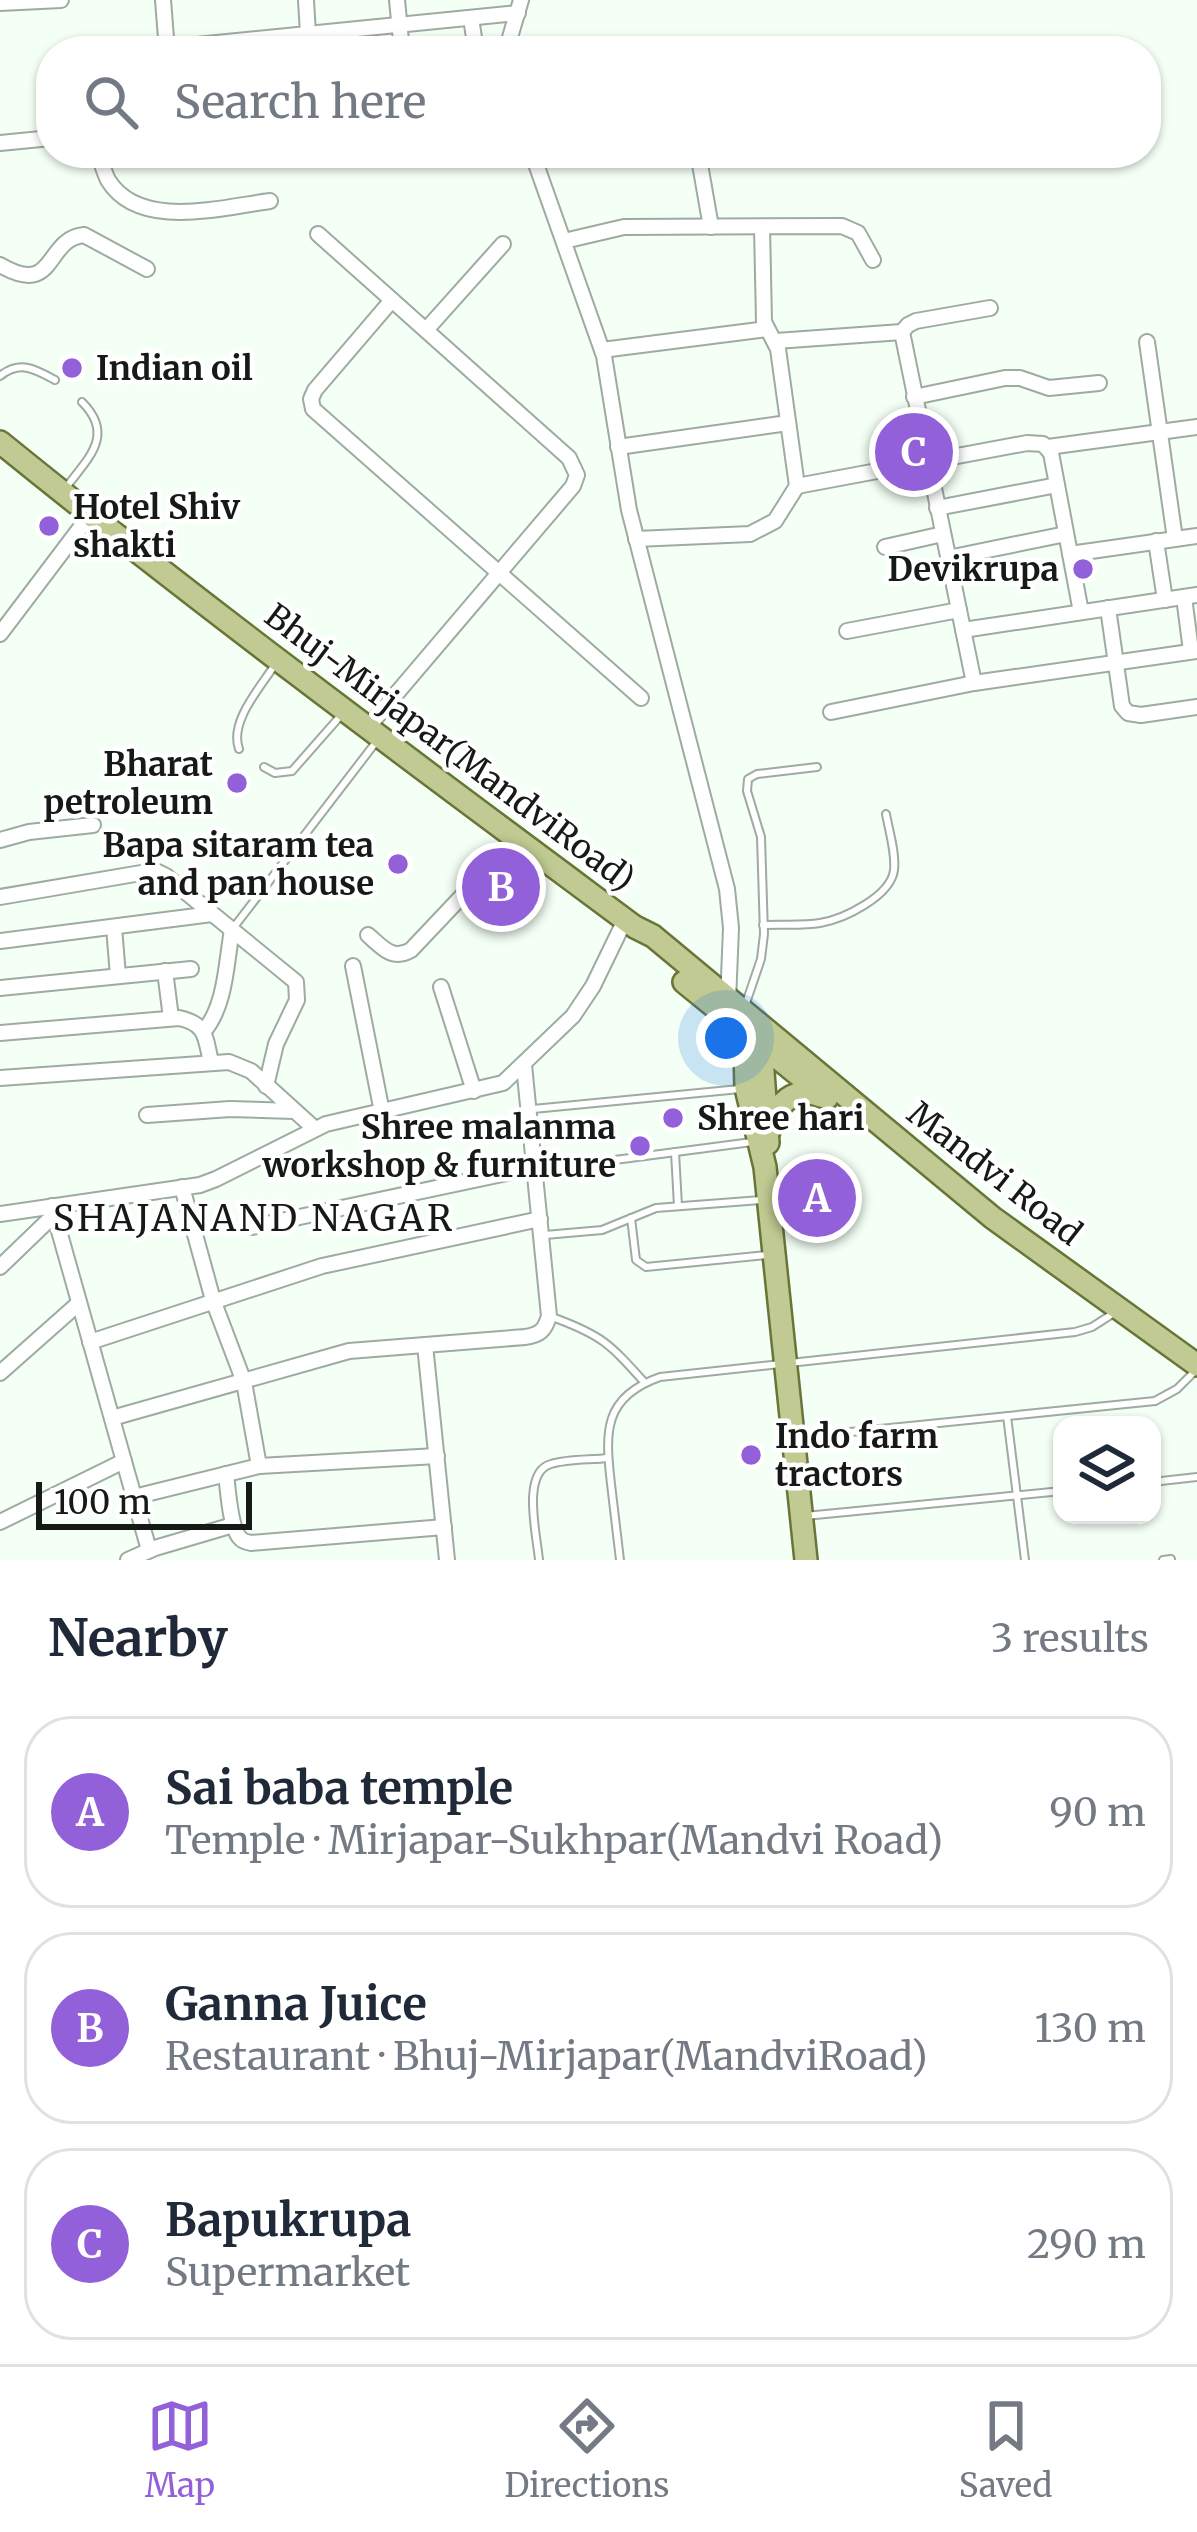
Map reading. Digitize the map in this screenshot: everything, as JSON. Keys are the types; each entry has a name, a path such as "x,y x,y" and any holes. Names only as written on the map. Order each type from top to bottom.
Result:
{"main road":[{"name":"Bhuj-Mirjapar(MandviRoad)","path":"0,442 374,732 652,936 827,1099 993,1218"},
{"name":"Bhuj-Mirjapar(MandviRoad)","path":"630,924 646,947 747,1023"},
{"path":"747,1023 746,1088 764,1137"},
{"path":"747,1023 764,1137 806,1560"},
{"name":"Mandvi Road","path":"747,1023 993,1218 1197,1366"},
{"path":"764,1137 776,1109 785,1101 811,1093 827,1099"}],"street":[{"path":"0,3 61,0"},
{"path":"163,0 166,36"},
{"path":"306,0 308,34"},
{"path":"397,0 400,36"},
{"path":"290,36 471,18 519,6"},
{"path":"510,36 519,6"},
{"path":"471,18 474,36"},
{"path":"0,143 36,140"},
{"path":"104,168 121,194 155,211 190,212 270,200"},
{"path":"537,168 602,350 636,539 727,889 747,1023"},
{"path":"701,168 711,227"},
{"path":"636,539 750,534 775,521 797,486 771,335 763,313 762,226"},
{"path":"564,241 624,227 842,226 864,241 873,260"},
{"path":"318,234 569,458 577,475 573,486 374,732"},
{"path":"0,265 16,274 37,275 69,239 84,235 147,269"},
{"path":"426,331 503,244"},
{"path":"392,300 315,390 313,409 641,698"},
{"path":"602,350 771,335 902,332 916,321 990,308"},
{"path":"902,332 974,683"},
{"path":"1147,342 1175,539"},
{"path":"914,398 1005,378 1049,388 1099,382"},
{"path":"618,447 788,424"},
{"path":"797,486 1027,443 1048,447 1197,427"},
{"path":"1048,447 1081,612"},
{"path":"938,508 1057,485"},
{"path":"0,634 90,515"},
{"path":"948,557 1066,533"},
{"path":"885,547 943,535"},
{"path":"1070,554 1197,536"},
{"path":"1156,542 1165,600"},
{"path":"831,712 974,683 1194,651 1190,596 963,630"},
{"path":"1108,608 1123,706 1128,713 1197,707"},
{"path":"848,631 958,610"},
{"path":"0,840 93,825"},
{"path":"368,935 389,953 411,950 516,838"},
{"path":"0,897 158,872 296,982 297,1000 276,1044 266,1086"},
{"path":"0,941 212,914"},
{"path":"0,1214 53,1210 216,1179 315,1129 503,1083 584,1001 630,924"},
{"path":"114,927 118,976"},
{"path":"204,1031 219,1004 232,930"},
{"path":"353,966 382,1112"},
{"path":"0,988 190,969"},
{"path":"165,971 171,1018"},
{"path":"441,987 474,1091"},
{"path":"0,1033 171,1018 197,1023 204,1031 211,1062"},
{"path":"0,1078 229,1062 241,1065 315,1129"},
{"path":"112,1418 349,1351 537,1335 549,1316 524,1065"},
{"path":"146,1115 230,1108 294,1111"},
{"path":"252,1227 535,1167"},
{"path":"182,1187 213,1300 244,1382 259,1466"},
{"path":"0,1267 53,1210"},
{"path":"53,1210 134,1498 139,1556 233,1525"},
{"path":"90,1342 322,1266 540,1219"},
{"path":"0,1373 80,1303"},
{"path":"425,1345 447,1560"},
{"path":"134,1498 259,1466 437,1456"},
{"path":"0,1522 124,1462"},
{"path":"226,1474 233,1525 237,1536 251,1543 444,1527"}],"lane":[{"path":"0,376 22,366 55,380"},
{"path":"62,493 97,445 98,424 82,401"},
{"path":"239,749 234,733 278,659"},
{"path":"264,767 275,772 292,770 346,710"},
{"path":"232,930 374,732"},
{"path":"747,1023 764,925 761,837 747,791 748,779 817,767"},
{"path":"764,925 835,919 882,894 895,867 886,814"},
{"path":"529,1109 746,1088"},
{"path":"607,1161 764,1137"},
{"path":"675,1152 678,1206"},
{"path":"541,1236 602,1229 656,1208 768,1199"},
{"path":"631,1218 636,1260 646,1267 774,1255"},
{"path":"620,1560 607,1435 618,1404 645,1382 1075,1332 1120,1309"},
{"path":"549,1316 598,1335 645,1382"},
{"path":"794,1438 1155,1401 1177,1390 1197,1366"},
{"path":"1006,1416 1025,1560"},
{"path":"539,1560 533,1499 538,1472 547,1464 608,1458"},
{"path":"1161,1481 1197,1477"},
{"path":"802,1516 1053,1492"}],"place":[{"name":"Indian oil","path":"72,368"},
{"name":"Bapukrupa","path":"914,452"},
{"name":"Hotel Shiv shakti","path":"49,526"},
{"name":"Devikrupa","path":"1083,569"},
{"name":"Bharat petroleum","path":"237,783"},
{"name":"Bapa sitaram tea and pan house","path":"398,864"},
{"name":"Ganna Juice","path":"501,887"},
{"name":"Shree hari","path":"673,1118"},
{"name":"Shree malanma workshop & furniture","path":"640,1146"},
{"name":"Sai baba temple","path":"817,1198"},
{"name":"Indo farm tractors","path":"751,1455"}],"district":[{"name":"SHAJANAND NAGAR","path":"254,1218"}]}
